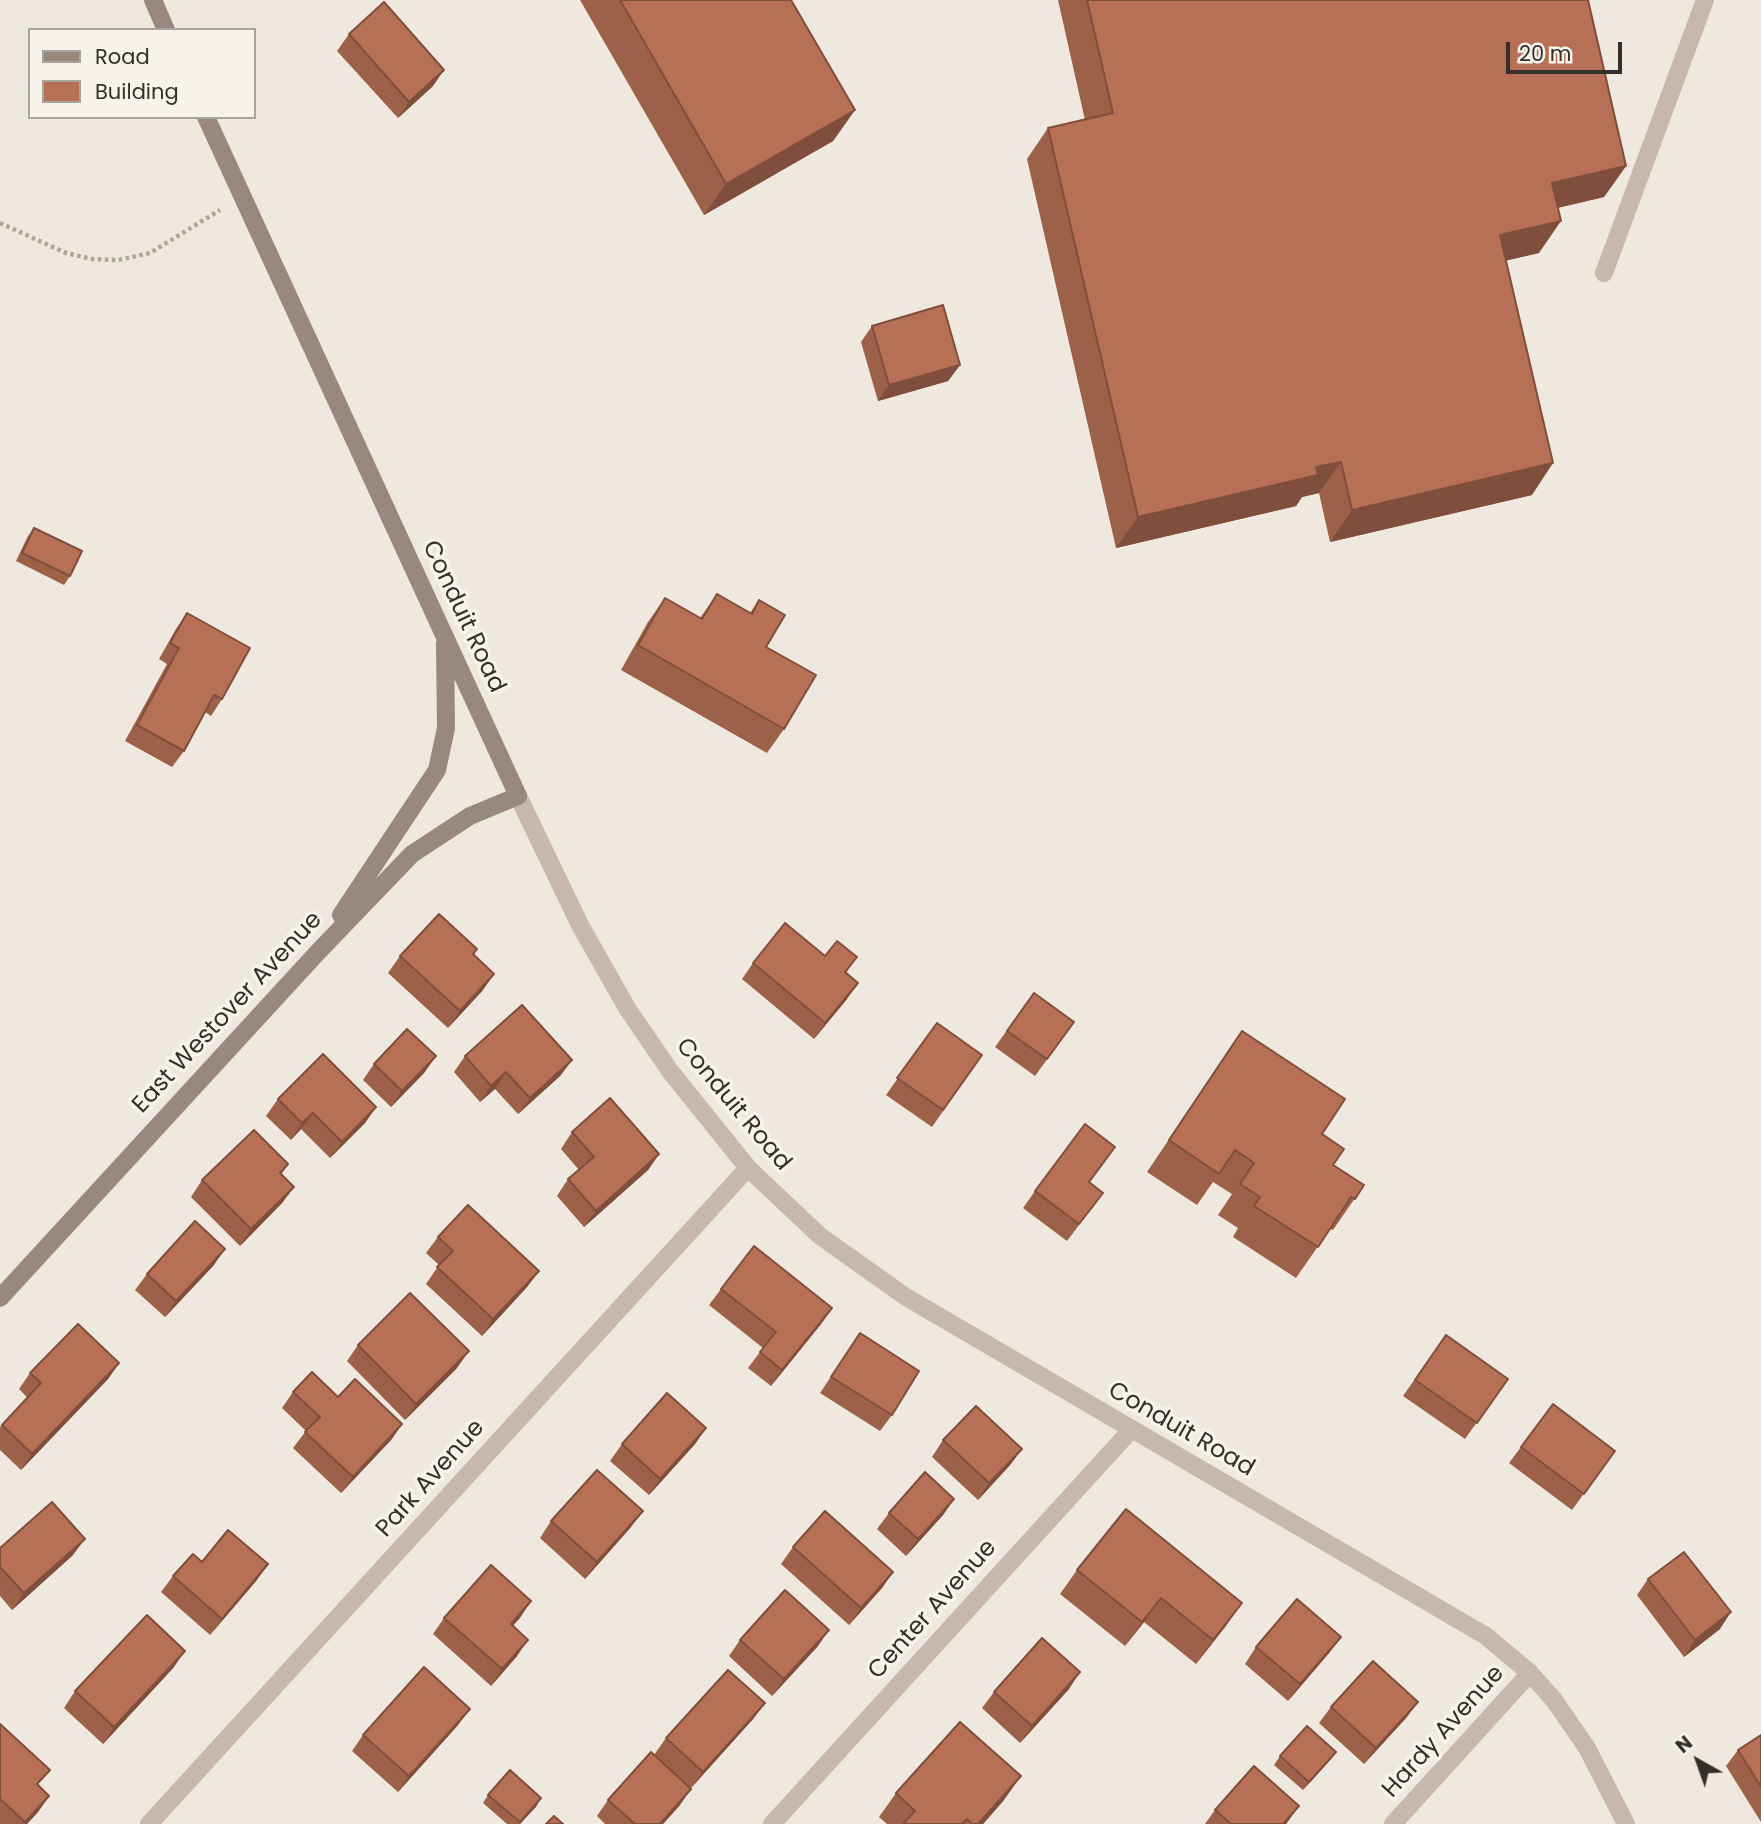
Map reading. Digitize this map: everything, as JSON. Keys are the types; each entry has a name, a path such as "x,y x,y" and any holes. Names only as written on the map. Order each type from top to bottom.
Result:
{"main road":[{"path":"153,0 165,28"},
{"name":"Conduit Road","path":"207,119 518,796"},
{"path":"317,953 436,770 446,728 445,637"},
{"name":"East Westover Avenue","path":"0,1298 317,953 412,854 461,821 518,796"}],"street":[{"path":"1604,273 1705,0"},
{"name":"Conduit Road","path":"518,796 580,925 626,1008 670,1071 748,1168 820,1236 906,1297 1486,1636 1530,1673 1554,1700 1587,1748 1626,1824"},
{"name":"Park Avenue","path":"149,1824 748,1168"},
{"name":"Center Avenue","path":"772,1824 1131,1430"},
{"name":"Hardy Avenue","path":"1393,1824 1530,1673"}],"path":[{"path":"0,223 66,253 92,260 118,260 150,253 242,196"}],"building":[{"path":"620,0 791,0 855,110 726,184"},
{"path":"1087,0 1588,0 1626,166 1552,183 1561,221 1500,235 1553,463 1352,510 1341,462 1316,467 1318,475 1138,517 1048,128 1113,113"},
{"path":"384,2 444,70 409,102 349,34"},
{"path":"943,305 960,365 889,385 872,326"},
{"path":"34,528 82,551 70,576 22,553"},
{"path":"717,594 752,614 759,600 785,615 766,647 816,675 784,729 638,645 665,598 702,619"},
{"path":"187,613 250,648 222,699 214,695 184,751 137,725 179,648 170,643"},
{"path":"439,914 477,949 473,954 494,974 460,1011 400,956"},
{"path":"785,923 825,956 837,941 857,957 845,972 858,983 825,1023 753,963"},
{"path":"1034,993 1074,1022 1047,1059 1007,1031"},
{"path":"522,1005 572,1060 530,1098 506,1072 491,1086 465,1056"},
{"path":"937,1023 982,1055 943,1110 897,1078"},
{"path":"407,1029 436,1056 402,1091 374,1064"},
{"path":"1242,1031 1345,1099 1322,1134 1344,1149 1333,1165 1364,1185 1355,1199 1351,1197 1318,1247 1254,1206 1260,1197 1240,1184 1254,1163 1235,1150 1219,1174 1169,1140"},
{"path":"323,1054 376,1107 342,1142 313,1113 302,1123 278,1099"},
{"path":"610,1098 659,1154 596,1211 568,1179 594,1157 572,1132"},
{"path":"1085,1124 1115,1147 1089,1182 1103,1193 1079,1224 1035,1191"},
{"path":"254,1130 288,1164 280,1173 294,1187 251,1229 202,1180"},
{"path":"468,1205 539,1271 493,1319 437,1267 453,1251 438,1237"},
{"path":"195,1221 225,1249 176,1301 147,1274"},
{"path":"754,1246 832,1308 782,1370 760,1352 776,1332 721,1289"},
{"path":"410,1293 469,1351 416,1404 358,1345"},
{"path":"78,1324 119,1363 32,1454 2,1425 41,1383 30,1373"},
{"path":"860,1333 919,1371 892,1415 831,1377"},
{"path":"1446,1335 1508,1379 1477,1423 1415,1380"},
{"path":"312,1372 338,1397 355,1379 402,1424 353,1477 305,1432 320,1417 293,1392"},
{"path":"667,1393 706,1428 660,1479 622,1444"},
{"path":"1553,1404 1615,1451 1584,1494 1521,1447"},
{"path":"976,1406 1022,1449 989,1483 943,1440"},
{"path":"597,1470 643,1511 597,1562 551,1521"},
{"path":"925,1472 954,1499 918,1539 889,1513"},
{"path":"52,1502 85,1539 24,1593 0,1567 0,1548"},
{"path":"1126,1509 1242,1603 1213,1640 1161,1598 1142,1622 1077,1570"},
{"path":"825,1511 893,1572 861,1608 793,1547"},
{"path":"228,1530 268,1564 222,1619 173,1576 193,1554 202,1562"},
{"path":"1684,1552 1731,1612 1695,1640 1648,1579"},
{"path":"491,1565 531,1601 511,1624 528,1640 502,1669 444,1618"},
{"path":"785,1590 829,1630 784,1679 740,1640"},
{"path":"1297,1599 1341,1637 1300,1684 1256,1647"},
{"path":"147,1615 185,1651 114,1727 75,1691"},
{"path":"1042,1638 1080,1672 1032,1726 994,1692"},
{"path":"1373,1661 1418,1702 1376,1748 1331,1707"},
{"path":"424,1667 470,1709 409,1776 363,1735"},
{"path":"728,1670 765,1703 703,1772 666,1738"},
{"path":"960,1722 1021,1776 978,1824 972,1824 967,1819 962,1824 903,1824 915,1811 896,1793"},
{"path":"0,1724 50,1770 37,1784 49,1796 25,1822 0,1799"},
{"path":"1307,1726 1336,1752 1309,1782 1280,1756"},
{"path":"1761,1735 1761,1787 1738,1750"},
{"path":"651,1752 691,1789 660,1824 635,1824 608,1800"},
{"path":"1254,1766 1299,1806 1283,1824 1231,1824 1215,1810"},
{"path":"510,1770 541,1798 520,1822 488,1795"},
{"path":"554,1816 563,1824 546,1824"}]}
